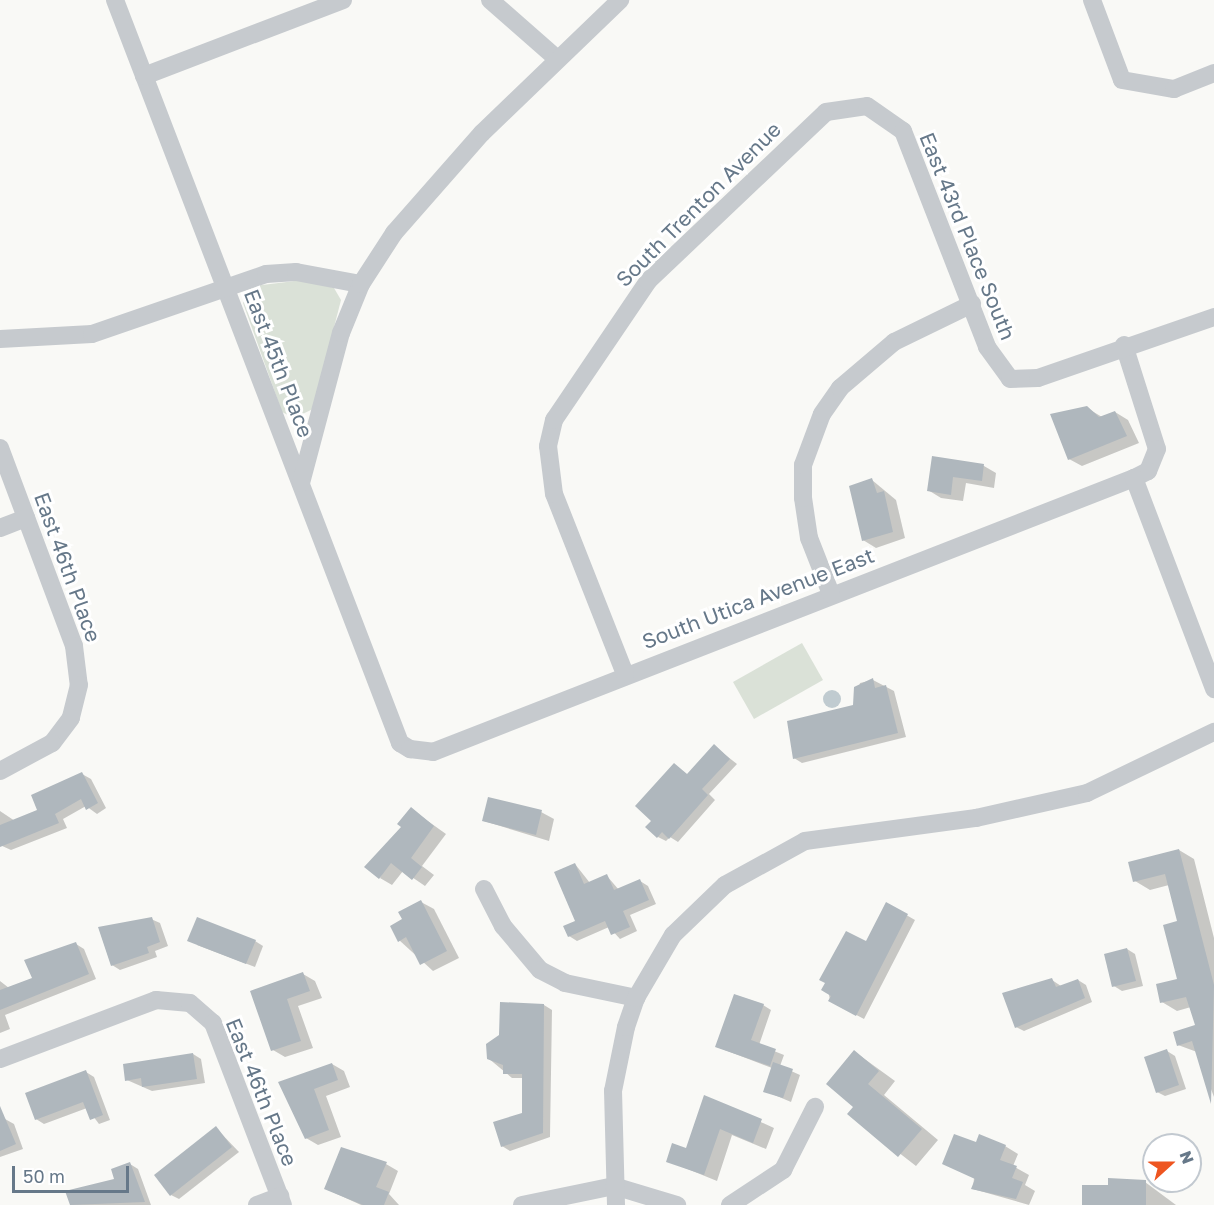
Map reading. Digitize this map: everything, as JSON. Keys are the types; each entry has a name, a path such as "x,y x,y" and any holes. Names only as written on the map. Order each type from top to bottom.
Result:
{"street":[{"name":"East 45th Place","path":"115,0 400,743"},
{"path":"144,76 343,0"},
{"path":"490,0 556,58"},
{"path":"301,483 341,333 361,284 425,194 556,58 620,0"},
{"path":"1092,0 1122,80 1174,89 1214,73"},
{"name":"South Trenton Avenue","path":"625,674 554,494 548,446 564,401 648,281 812,122 841,107 882,111"},
{"name":"East 43rd Place South","path":"882,111 911,145 995,364 1010,379 1038,378 1124,345"},
{"path":"0,339 92,334 266,274 296,272 361,284"},
{"path":"831,594 809,538 803,465 822,414 862,366 894,342 972,304"},
{"path":"1214,317 1124,345 1157,449 1148,471 1134,477 1214,689"},
{"name":"East 46th Place","path":"0,448 74,646 78,703 52,743 0,771"},
{"name":"South Utica Avenue East","path":"400,743 433,752 625,674 1134,477"},
{"path":"0,528 26,518"},
{"path":"616,1205 613,1091 636,998 673,935 698,908 750,867 780,852 838,833 1043,806 1140,771 1214,732"},
{"path":"484,889 510,935 540,970 564,983 636,998"},
{"name":"East 46th Place","path":"0,1059 156,1000 190,1003 213,1023 281,1201"},
{"path":"730,1205 783,1170 815,1107"},
{"path":"522,1205 614,1186 677,1205"},
{"path":"257,1205 281,1201"}],"shaded area":[{"path":"303,280 334,288 341,300 313,409 294,418 282,412 243,303 254,286"},
{"path":"802,643 823,680 754,719 733,682"},
{"path":"832,690 838,693 841,699 838,705 832,708 826,705 823,699 826,693"}],"building":[{"path":"1087,406 1099,417 1115,411 1127,436 1068,460 1050,414"},
{"path":"932,456 984,464 982,481 953,477 951,495 927,491"},
{"path":"872,478 877,493 884,491 893,532 862,541 849,486"},
{"path":"873,678 875,688 886,685 898,733 793,759 787,721 853,705 854,687"},
{"path":"714,744 730,759 702,789 708,795 669,839 662,832 657,838 645,827 651,821 635,806 674,763 687,774"},
{"path":"82,772 98,803 86,810 81,799 55,814 59,823 0,847 0,825 37,810 31,795"},
{"path":"488,797 542,810 536,835 482,821"},
{"path":"411,807 434,826 411,858 422,867 412,880 391,863 379,879 364,867 401,827 397,824"},
{"path":"1179,849 1214,985 1211,1104 1192,1041 1177,1046 1173,1032 1195,1025 1186,997 1160,1003 1156,984 1177,979 1163,925 1177,921 1165,874 1133,882 1128,862"},
{"path":"575,863 584,884 607,874 614,890 640,879 649,900 623,911 630,927 611,935 605,921 568,937 563,926 575,921 554,872"},
{"path":"421,900 447,951 420,965 406,937 398,942 390,926 402,919 398,912"},
{"path":"886,902 908,914 856,1016 828,1001 831,996 821,990 825,983 819,980 846,931 866,941"},
{"path":"152,917 160,942 147,947 149,953 111,966 98,927"},
{"path":"197,917 256,940 246,964 187,941"},
{"path":"76,942 89,974 0,1010 0,990 32,978 24,960"},
{"path":"1127,948 1136,981 1112,987 1104,954"},
{"path":"303,972 310,991 287,999 301,1041 271,1051 250,991"},
{"path":"1052,978 1056,987 1078,979 1085,998 1015,1028 1002,993"},
{"path":"734,994 764,1004 751,1040 776,1049 770,1066 715,1047"},
{"path":"500,1002 544,1004 543,1133 501,1147 493,1122 522,1113 522,1074 503,1074 503,1065 487,1059 486,1044 499,1035"},
{"path":"1167,1049 1179,1085 1156,1093 1144,1057"},
{"path":"854,1050 879,1071 868,1084 922,1129 898,1157 847,1114 853,1107 826,1084"},
{"path":"193,1053 197,1079 142,1087 141,1078 125,1081 123,1064"},
{"path":"773,1062 793,1069 783,1098 763,1092"},
{"path":"332,1063 338,1080 314,1089 329,1130 305,1139 278,1082"},
{"path":"86,1070 103,1115 90,1120 83,1102 35,1120 25,1093"},
{"path":"704,1095 762,1119 753,1143 720,1129 704,1175 666,1162 672,1143 686,1148"},
{"path":"0,1106 16,1144 0,1151"},
{"path":"216,1126 232,1147 170,1196 154,1175"},
{"path":"954,1134 976,1142 979,1134 1006,1145 1000,1160 1017,1166 1012,1178 1023,1182 1016,1199 971,1189 975,1179 942,1164"},
{"path":"341,1147 387,1162 376,1187 389,1192 384,1205 363,1205 324,1189"},
{"path":"130,1162 145,1202 70,1205 65,1191 114,1179 111,1169"},
{"path":"1108,1178 1142,1180 1142,1193 1146,1193 1146,1205 1082,1205 1082,1185 1108,1185"}]}
